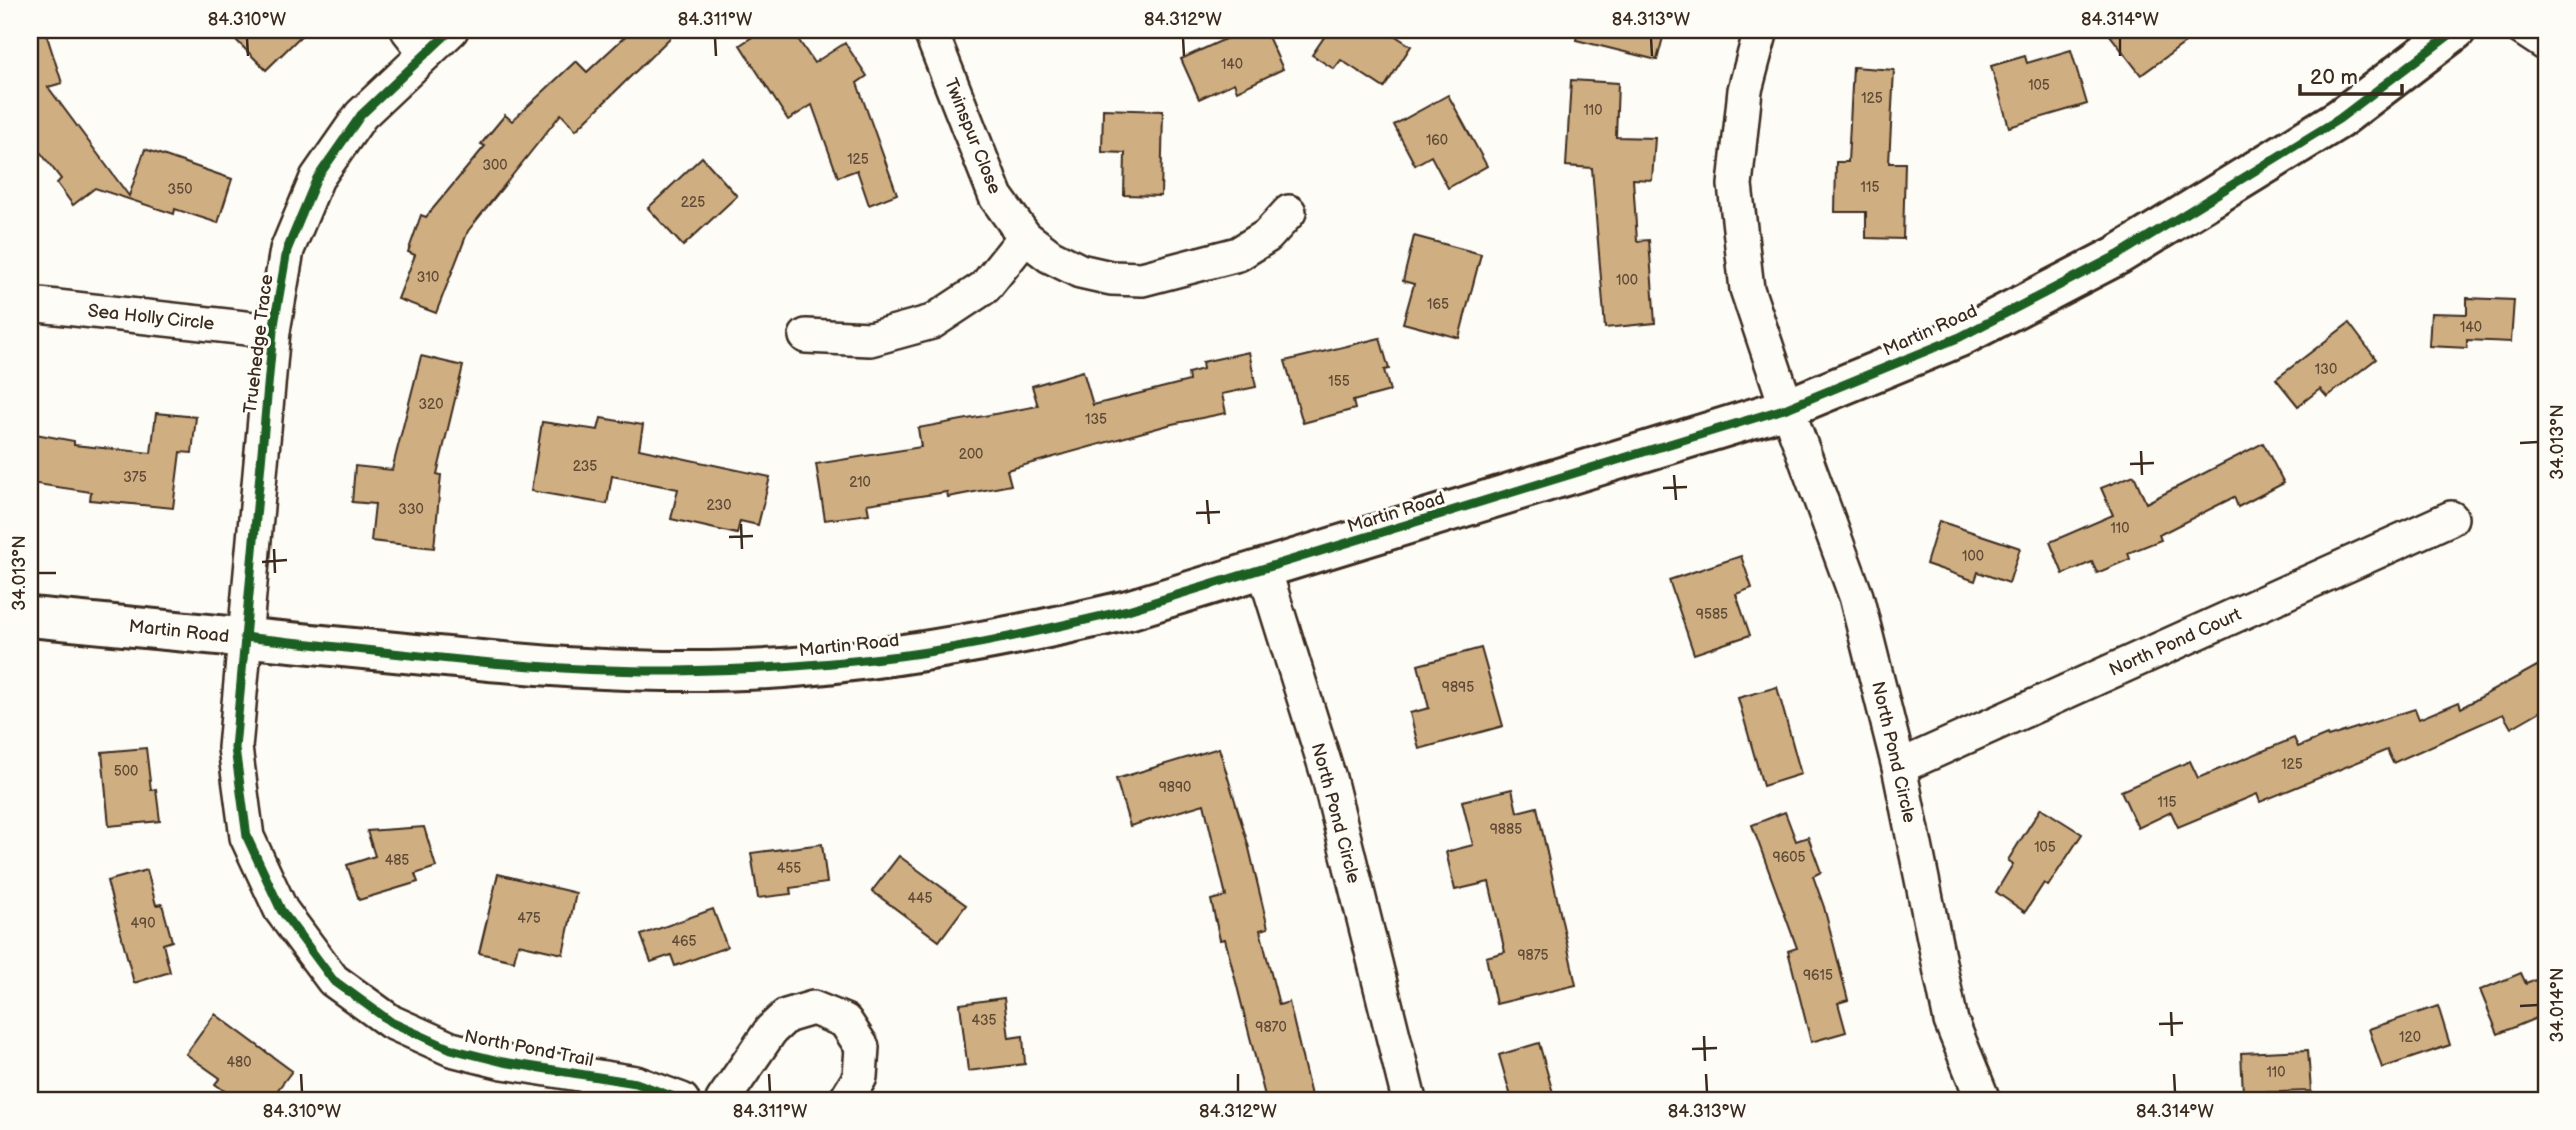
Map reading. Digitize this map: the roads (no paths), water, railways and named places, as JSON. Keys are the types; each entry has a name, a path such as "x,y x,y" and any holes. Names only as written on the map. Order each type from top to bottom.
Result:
{"street":[{"name":"Truehedge Trace","path":"244,638 273,331 287,250 317,178 361,115 417,42 452,30"},
{"name":"Twinspur Close","path":"930,30 996,197 1025,237 1050,256 1080,271 1111,278 1142,279 1238,254 1267,236 1289,212"},
{"path":"1761,30 1745,90 1735,186 1747,289 1787,408"},
{"name":"Martin Road","path":"30,617 569,669 675,671 782,668 900,656 1017,636 1128,610 1787,408 1960,337 2118,255 2339,119 2456,30"},
{"path":"806,337 870,339 932,322 985,287 1025,237"},
{"name":"Sea Holly Circle","path":"30,304 273,331"},
{"name":"North Pond Circle","path":"1787,408 1856,596 1899,767 1951,1021 1983,1100"},
{"name":"North Pond Court","path":"1899,767 2451,518"},
{"name":"North Pond Circle","path":"1264,569 1329,778 1409,1100"},
{"name":"North Pond Trail","path":"244,638 235,748 247,837 281,910 333,980 391,1021 451,1049 503,1062 636,1083 682,1100"},
{"path":"723,1100 771,1030 786,1016 813,1009 845,1021 862,1047 860,1077 846,1100"}],"lane":[{"path":"2511,30 2546,53"}]}
